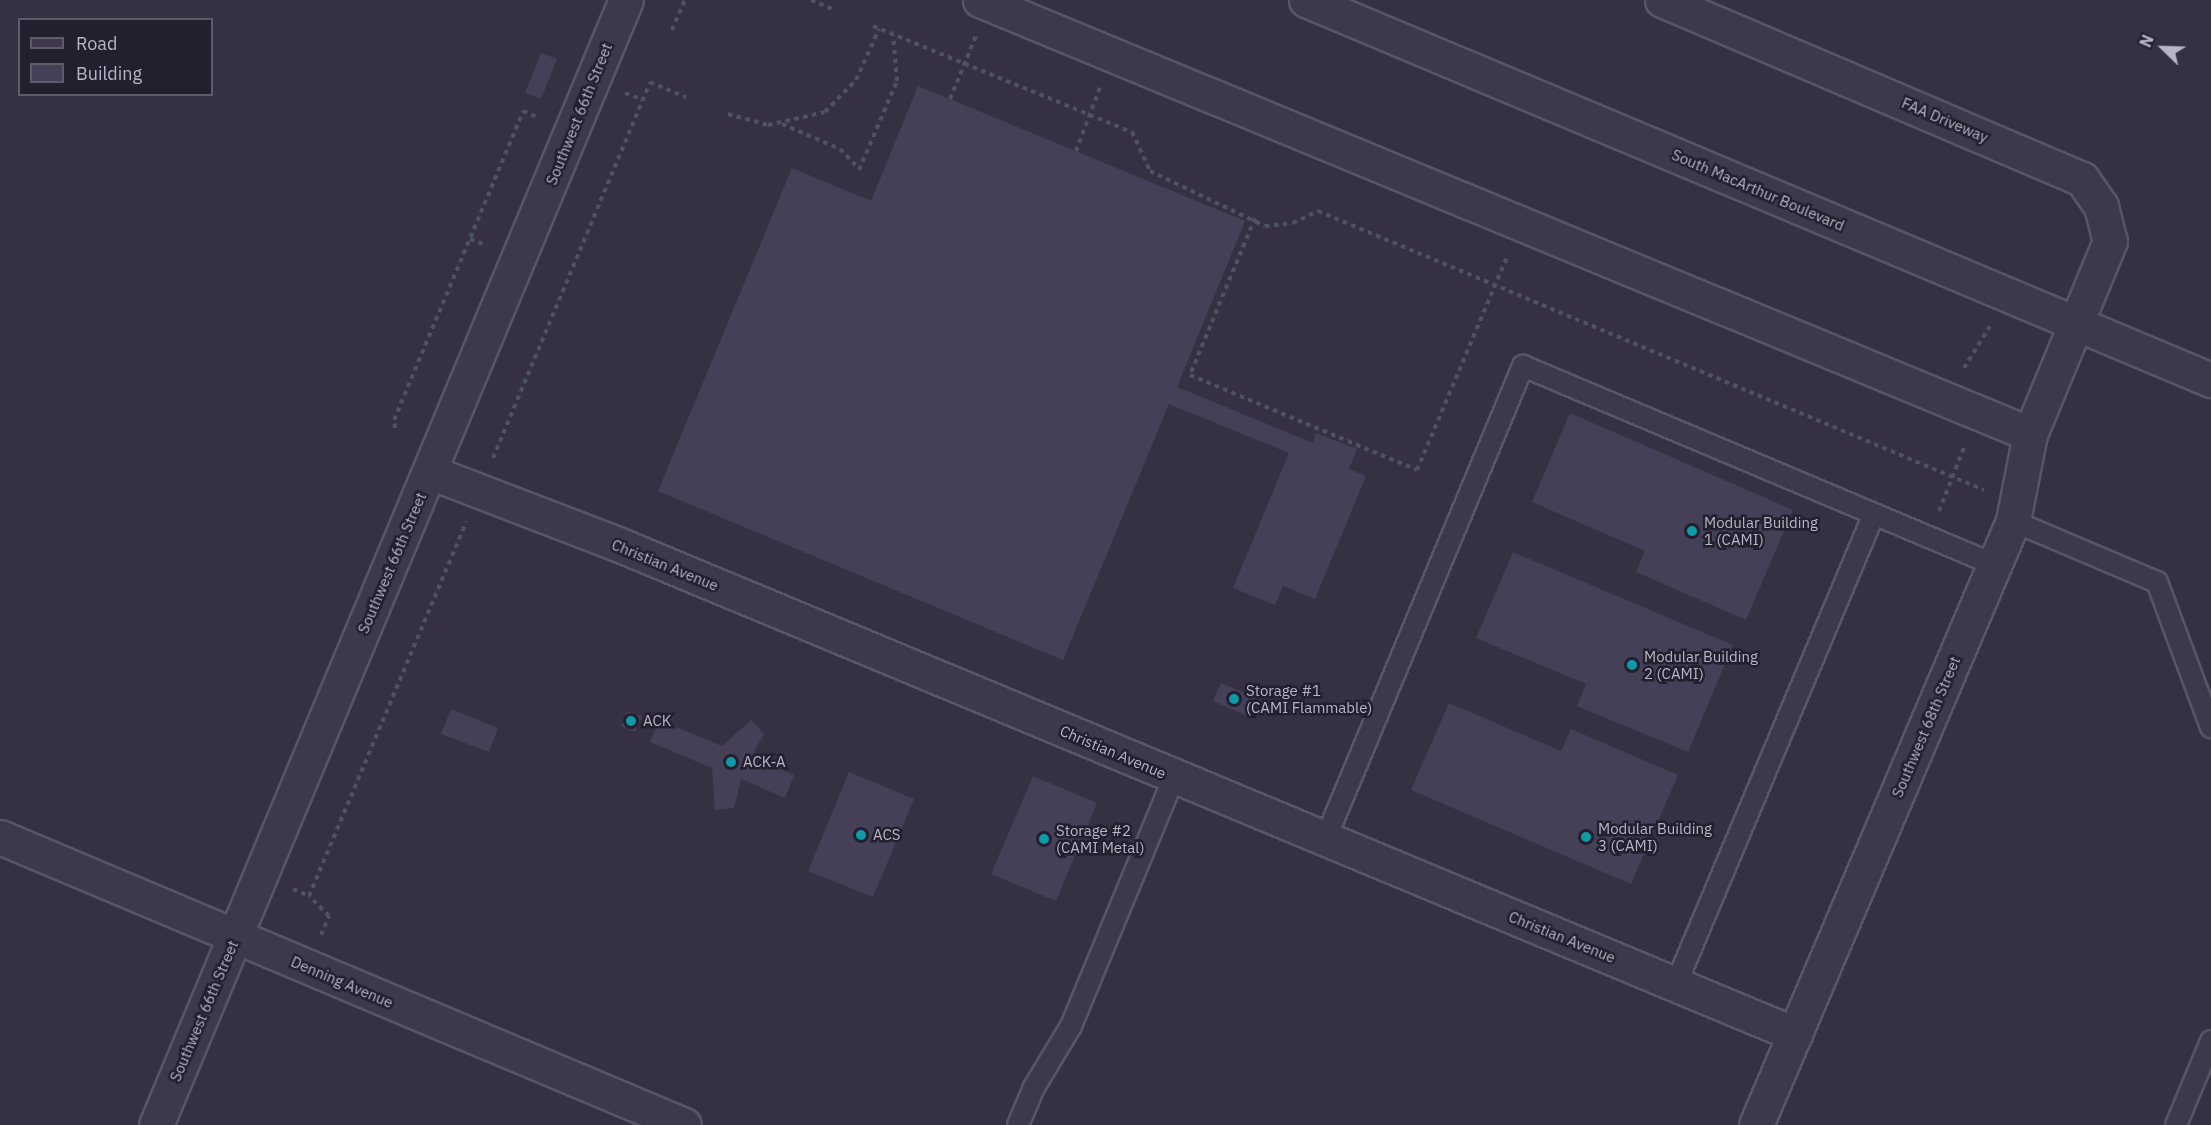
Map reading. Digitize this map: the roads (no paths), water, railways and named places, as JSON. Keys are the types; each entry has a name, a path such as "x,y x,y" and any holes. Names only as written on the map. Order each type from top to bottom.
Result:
{"street":[{"name":"Southwest 66th Street","path":"156,1125 626,0"},
{"name":"South MacArthur Boulevard","path":"1306,0 2211,380"},
{"name":"FAA Driveway","path":"1662,0 2082,178 2101,206 2110,242 2078,324"},
{"path":"979,15 2030,434"},
{"name":"Southwest 68th Street","path":"1756,1125 2013,521 2030,434 2078,324"},
{"name":"Christian Avenue","path":"430,472 537,516 620,545 1795,1034"},
{"name":"Denning Avenue","path":"0,837 666,1122"}],"lane":[{"path":"1325,840 1523,366 1995,565"},
{"path":"1676,984 1874,514"},
{"path":"2013,521 2157,582 2211,727"},
{"path":"1018,1125 1033,1089 1071,1026 1174,777"},
{"path":"2176,1125 2211,1041"}],"place":[{"name":"Modular Building 1 (CAMI)","path":"1692,531"},
{"name":"Modular Building 2 (CAMI)","path":"1632,665"},
{"name":"Storage #1 (CAMI Flammable)","path":"1234,699"},
{"name":"ACK","path":"631,721"},
{"name":"ACK-A","path":"731,762"},
{"name":"ACS","path":"861,835"},
{"name":"Modular Building 3 (CAMI)","path":"1586,837"},
{"name":"Storage #2 (CAMI Metal)","path":"1044,839"}]}
